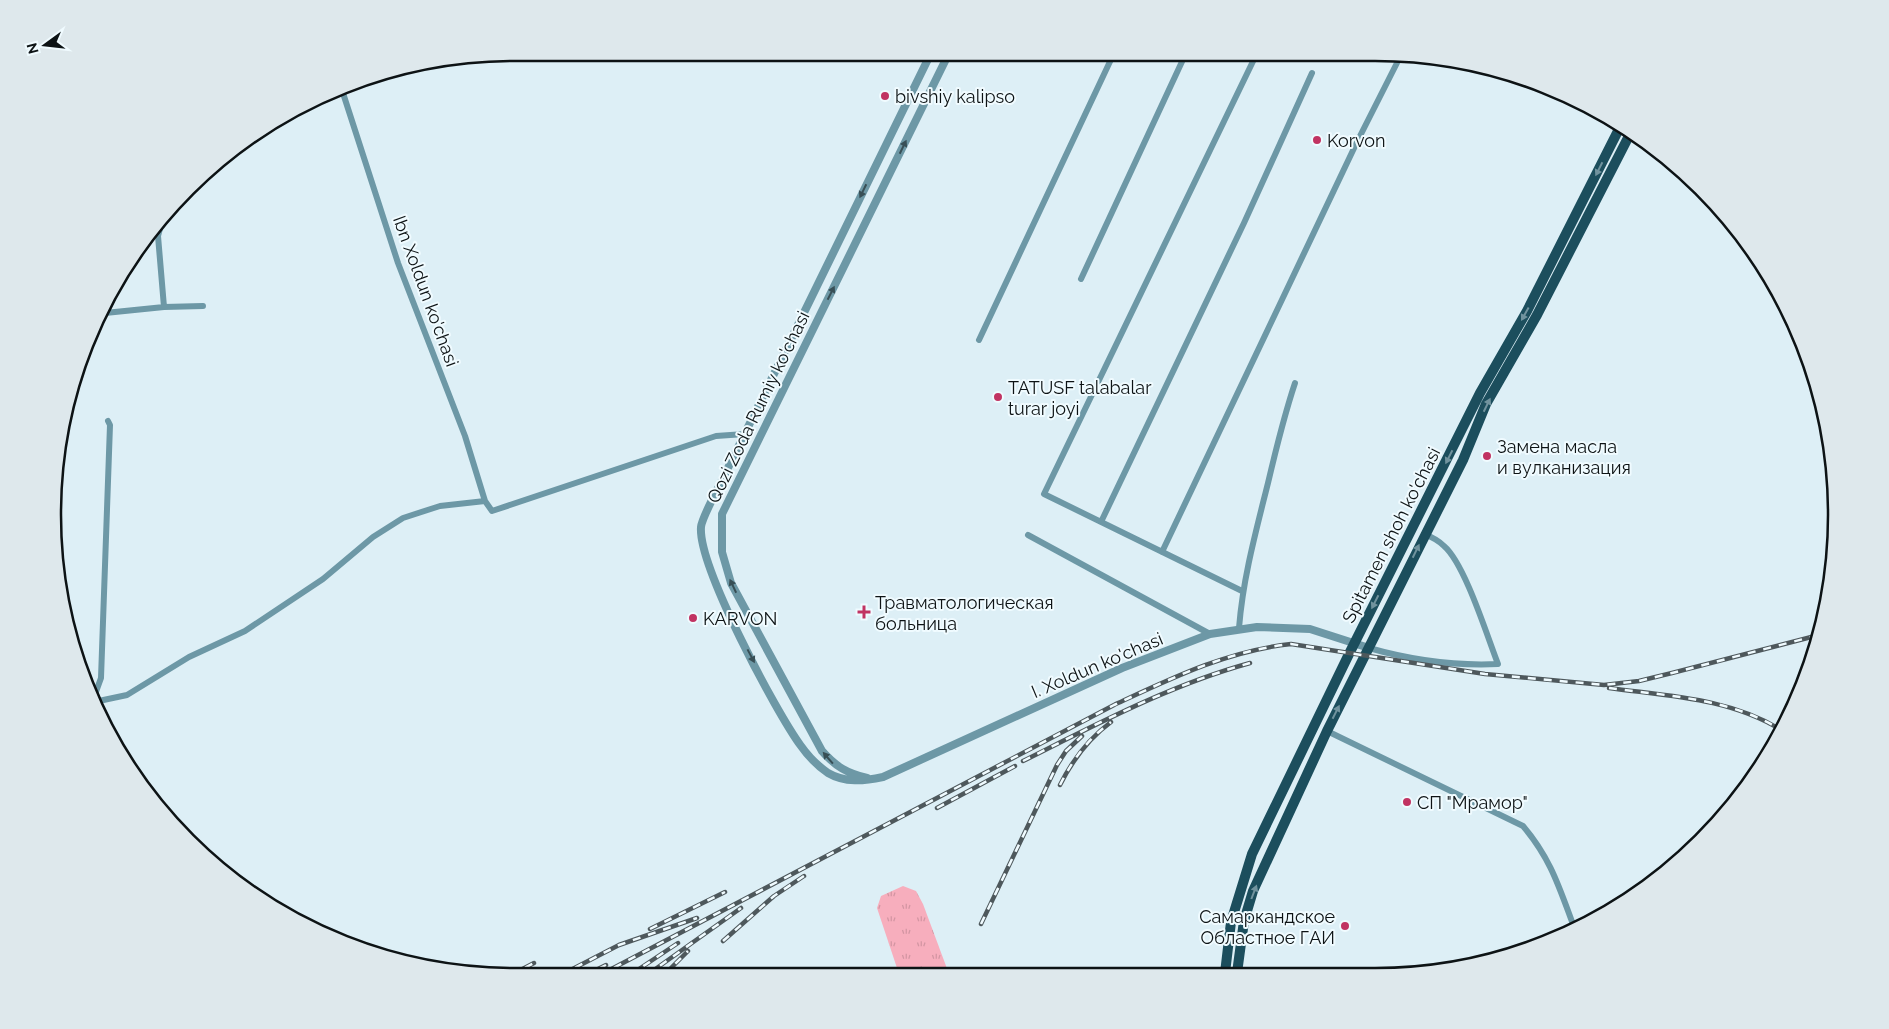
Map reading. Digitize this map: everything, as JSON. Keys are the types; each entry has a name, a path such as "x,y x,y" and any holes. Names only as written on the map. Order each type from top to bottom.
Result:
{"main road":[{"name":"Spitamen shoh ko'chasi","path":"1226,968 1231,922 1252,854 1354,642 1480,394 1527,311 1617,132"},
{"name":"Spitamen shoh ko'chasi","path":"1238,968 1244,922 1253,891 1327,731 1424,534 1463,460 1486,404 1537,315 1627,139"}],"street":[{"name":"Qozi Zoda Rumiy ko'chasi","path":"846,780 821,767 793,734 745,646 707,562 701,526 928,61"},
{"name":"Qozi Zoda Rumiy ko'chasi","path":"871,779 842,770 834,765 822,751 731,583 722,552 722,514 945,61"},
{"path":"979,340 1110,61"},
{"path":"1081,279 1182,61"},
{"path":"1242,590 1044,494 1254,61"},
{"path":"1162,552 1356,144 1398,62"},
{"path":"1101,522 1248,215 1312,73"},
{"name":"Ibn Xoldun ko'chasi","path":"344,95 398,263 465,436 485,501"},
{"path":"158,235 164,307"},
{"path":"109,313 164,307 203,306"},
{"path":"1239,628 1242,590 1277,439 1295,383"},
{"path":"97,691 101,678 110,426 108,421"},
{"path":"101,700 127,695 189,657 245,631 323,579 374,537 402,518 440,506 485,501 492,510 716,436 745,434"},
{"path":"1369,648 1395,656 1466,665 1498,664 1472,595 1449,551 1435,539 1424,534"},
{"path":"1028,535 1210,634"},
{"name":"I. Xoldun ko'chasi","path":"846,780 883,777 1122,668 1210,634 1239,628 1310,629 1369,648"},
{"path":"1327,731 1523,826 1541,848 1553,870 1572,922"}],"green space":[{"path":"903,886 916,891 923,904 947,968 897,968 877,908 881,896"}],"railway":[{"path":"613,968 1114,705 1157,685 1222,659 1291,644 1485,674 1604,685 1639,681 1811,637"},
{"path":"1023,761 1134,706 1191,682 1250,663"},
{"path":"1609,688 1698,700 1741,711 1775,727"},
{"path":"1060,785 1082,750 1095,735 1111,722"},
{"path":"981,924 1057,765 1066,751 1082,736"},
{"path":"937,808 1015,766"},
{"path":"723,941 774,896 804,876"},
{"path":"650,929 725,892"},
{"path":"657,968 741,908"},
{"path":"575,968 619,945 697,918"},
{"path":"640,968 678,943"},
{"path":"671,968 688,951"},
{"path":"524,968 534,963"},
{"path":"600,968 606,965"}],"place":[{"name":"bivshiy kalipso","path":"885,96"},
{"name":"Korvon","path":"1317,140"},
{"name":"TATUSF talabalar turar joyi","path":"998,397"},
{"name":"Замена масла и вулканизация","path":"1487,456"},
{"name":"Травматологическая больница","path":"864,612"},
{"name":"KARVON","path":"693,618"},
{"name":"СП \"Мрамор\"","path":"1407,802"},
{"name":"Самаркандское Областное ГАИ","path":"1345,926"}]}
